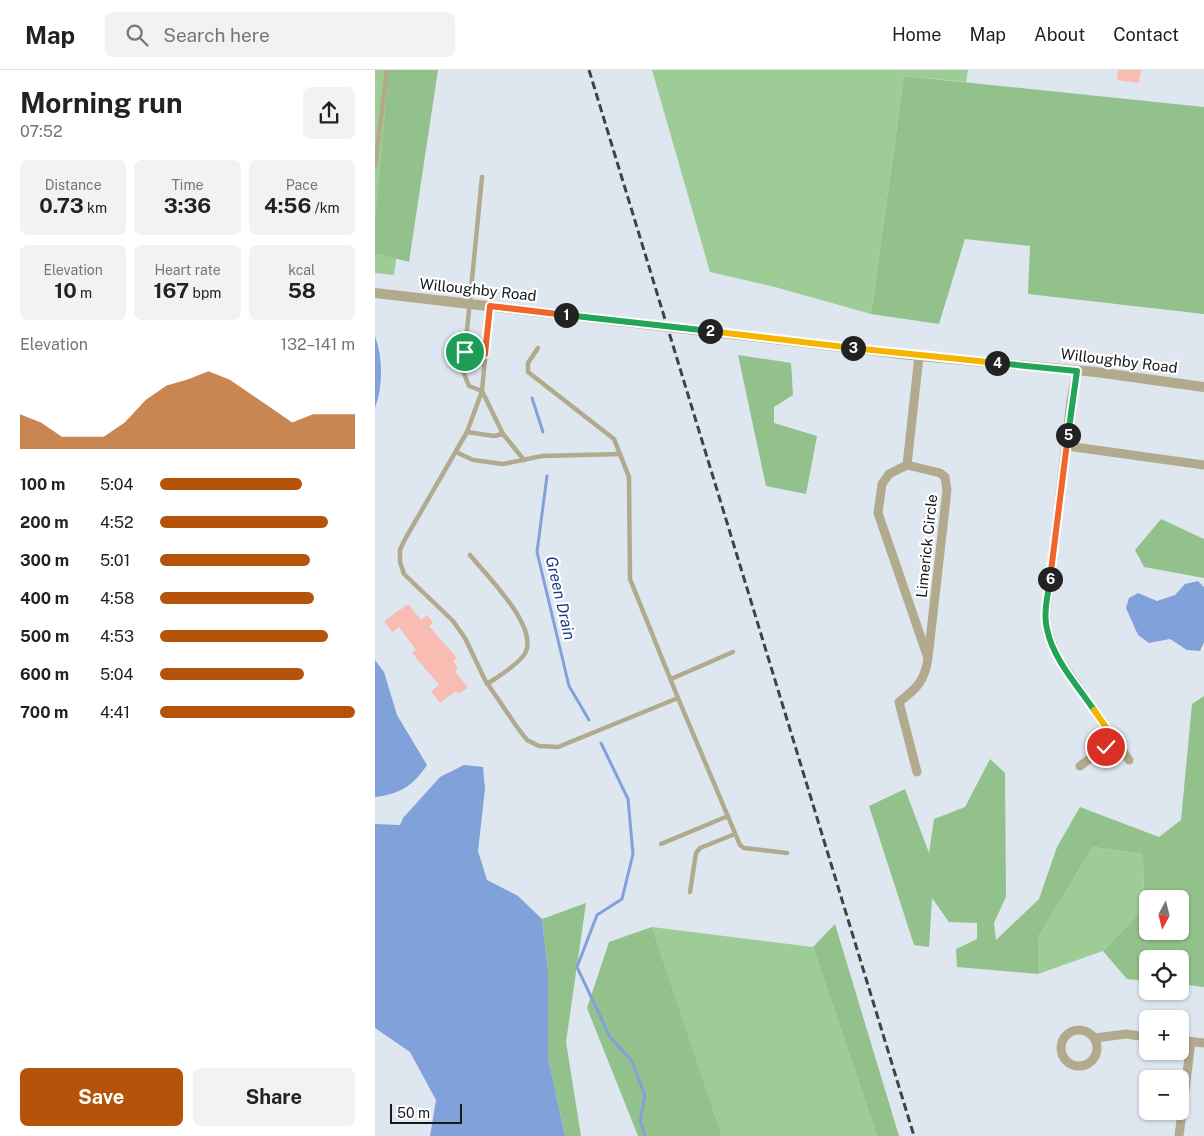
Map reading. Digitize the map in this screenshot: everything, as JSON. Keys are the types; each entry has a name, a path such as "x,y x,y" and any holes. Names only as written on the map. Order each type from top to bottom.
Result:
{"street":[{"name":"Willoughby Road","path":"375,293 919,356 1077,371 1204,387"},
{"path":"907,465 919,356"},
{"path":"1077,371 1046,614 1047,629 1057,656 1129,760"},
{"path":"1067,446 1204,465"},
{"name":"Limerick Circle","path":"917,772 899,702 918,688 927,666 946,483 945,477 939,474 907,465 889,474 882,484 879,513 927,658"},
{"path":"1080,766 1115,740"},
{"path":"1095,1038 1097,1053 1089,1063 1084,1066 1074,1066 1064,1058 1061,1050 1063,1038 1069,1032 1077,1029 1085,1030 1095,1038 1126,1034 1139,1036"},
{"path":"1179,1136 1191,1042 1204,1043"}],"lane":[{"path":"375,166 387,70"},
{"path":"482,177 463,371 469,386 482,391 503,434 523,460"},
{"path":"490,306 482,391 467,432 400,550 400,562 404,574 453,621 465,638 487,684 527,740 539,746 559,747 679,698"},
{"path":"538,348 527,363 527,372 614,439 629,477 630,579 740,845 744,848 787,854"},
{"path":"465,352 485,354"},
{"path":"467,432 489,436 503,434"},
{"path":"456,452 473,460 503,464 542,456 620,454"},
{"path":"470,555 503,594 519,616 528,634 524,655 505,673 487,684"},
{"path":"671,679 733,652"},
{"path":"661,844 728,816"},
{"path":"690,892 696,853 700,848 735,834"}],"green space":[{"path":"375,70 421,70 394,275 375,273"},
{"path":"389,70 438,70 409,262 375,253 375,223"},
{"path":"652,70 968,70 966,82 904,76 871,314 775,287 710,272"},
{"path":"904,76 1204,107 1204,314 1028,294 1030,246 965,239 939,324 871,314"},
{"path":"738,355 791,363 793,395 774,407 774,423 817,436 806,494 766,486"},
{"path":"1161,519 1204,539 1204,578 1144,567 1135,550"},
{"path":"1204,696 1204,987 1189,985 1189,950 1139,950 1139,980 1127,979 1103,951 1139,913 1139,940 1189,940 1189,890 1144,890 1143,854 1093,847 1038,937 1038,974 957,967 956,949 977,939 977,923 949,922 932,898 929,947 914,945 869,806 905,789 929,853 934,819 965,807 990,759 1005,773 1006,897 994,923 996,940 1039,899 1057,847 1080,807 1159,837 1181,820 1192,704"},
{"path":"1093,847 1143,854 1144,890 1139,890 1139,913 1103,951 1038,974 1038,937"},
{"path":"586,903 566,1042 581,1136 565,1136 548,1057 548,971 542,919"},
{"path":"835,924 899,1136 877,1136 813,947"},
{"path":"652,927 813,947 877,1136 722,1136"},
{"path":"652,927 722,1136 638,1136 587,1008 609,942"}],"water":[{"path":"375,336 381,362 381,382 375,408"},
{"path":"1198,581 1204,587 1204,642 1200,651 1187,650 1170,639 1149,643 1138,635 1126,608 1129,598 1138,593 1157,601 1175,595 1185,584"},
{"path":"375,660 384,672 397,715 427,765 411,784 405,788 392,794 375,797"},
{"path":"464,765 483,767 485,789 478,851 487,880 518,896 542,919 548,971 548,1057 565,1136 430,1136 436,1100 410,1052 375,1028 375,824 400,825 403,818 440,777"}],"building":[{"path":"1118,70 1141,70 1139,83 1117,80"},
{"path":"408,604 421,620 427,615 433,623 429,626 457,658 453,661 458,668 455,671 468,688 458,694 456,691 440,703 431,691 439,685 412,653 416,650 399,627 392,632 384,621"}],"waterway":[{"name":"Green Drain","path":"532,398 543,432"},
{"name":"Green Drain","path":"547,476 537,552 569,686 589,720"},
{"name":"Green Drain","path":"601,743 628,799 633,854 622,899 597,915 577,967 610,1037 632,1061 645,1096 640,1121 645,1136"}],"railway":[{"path":"589,70 914,1136"}],"route":[{"path":"465,352 485,354 490,306 919,356 1077,371 1071,400 1046,614 1047,629 1057,656 1115,740 1106,747"}]}
